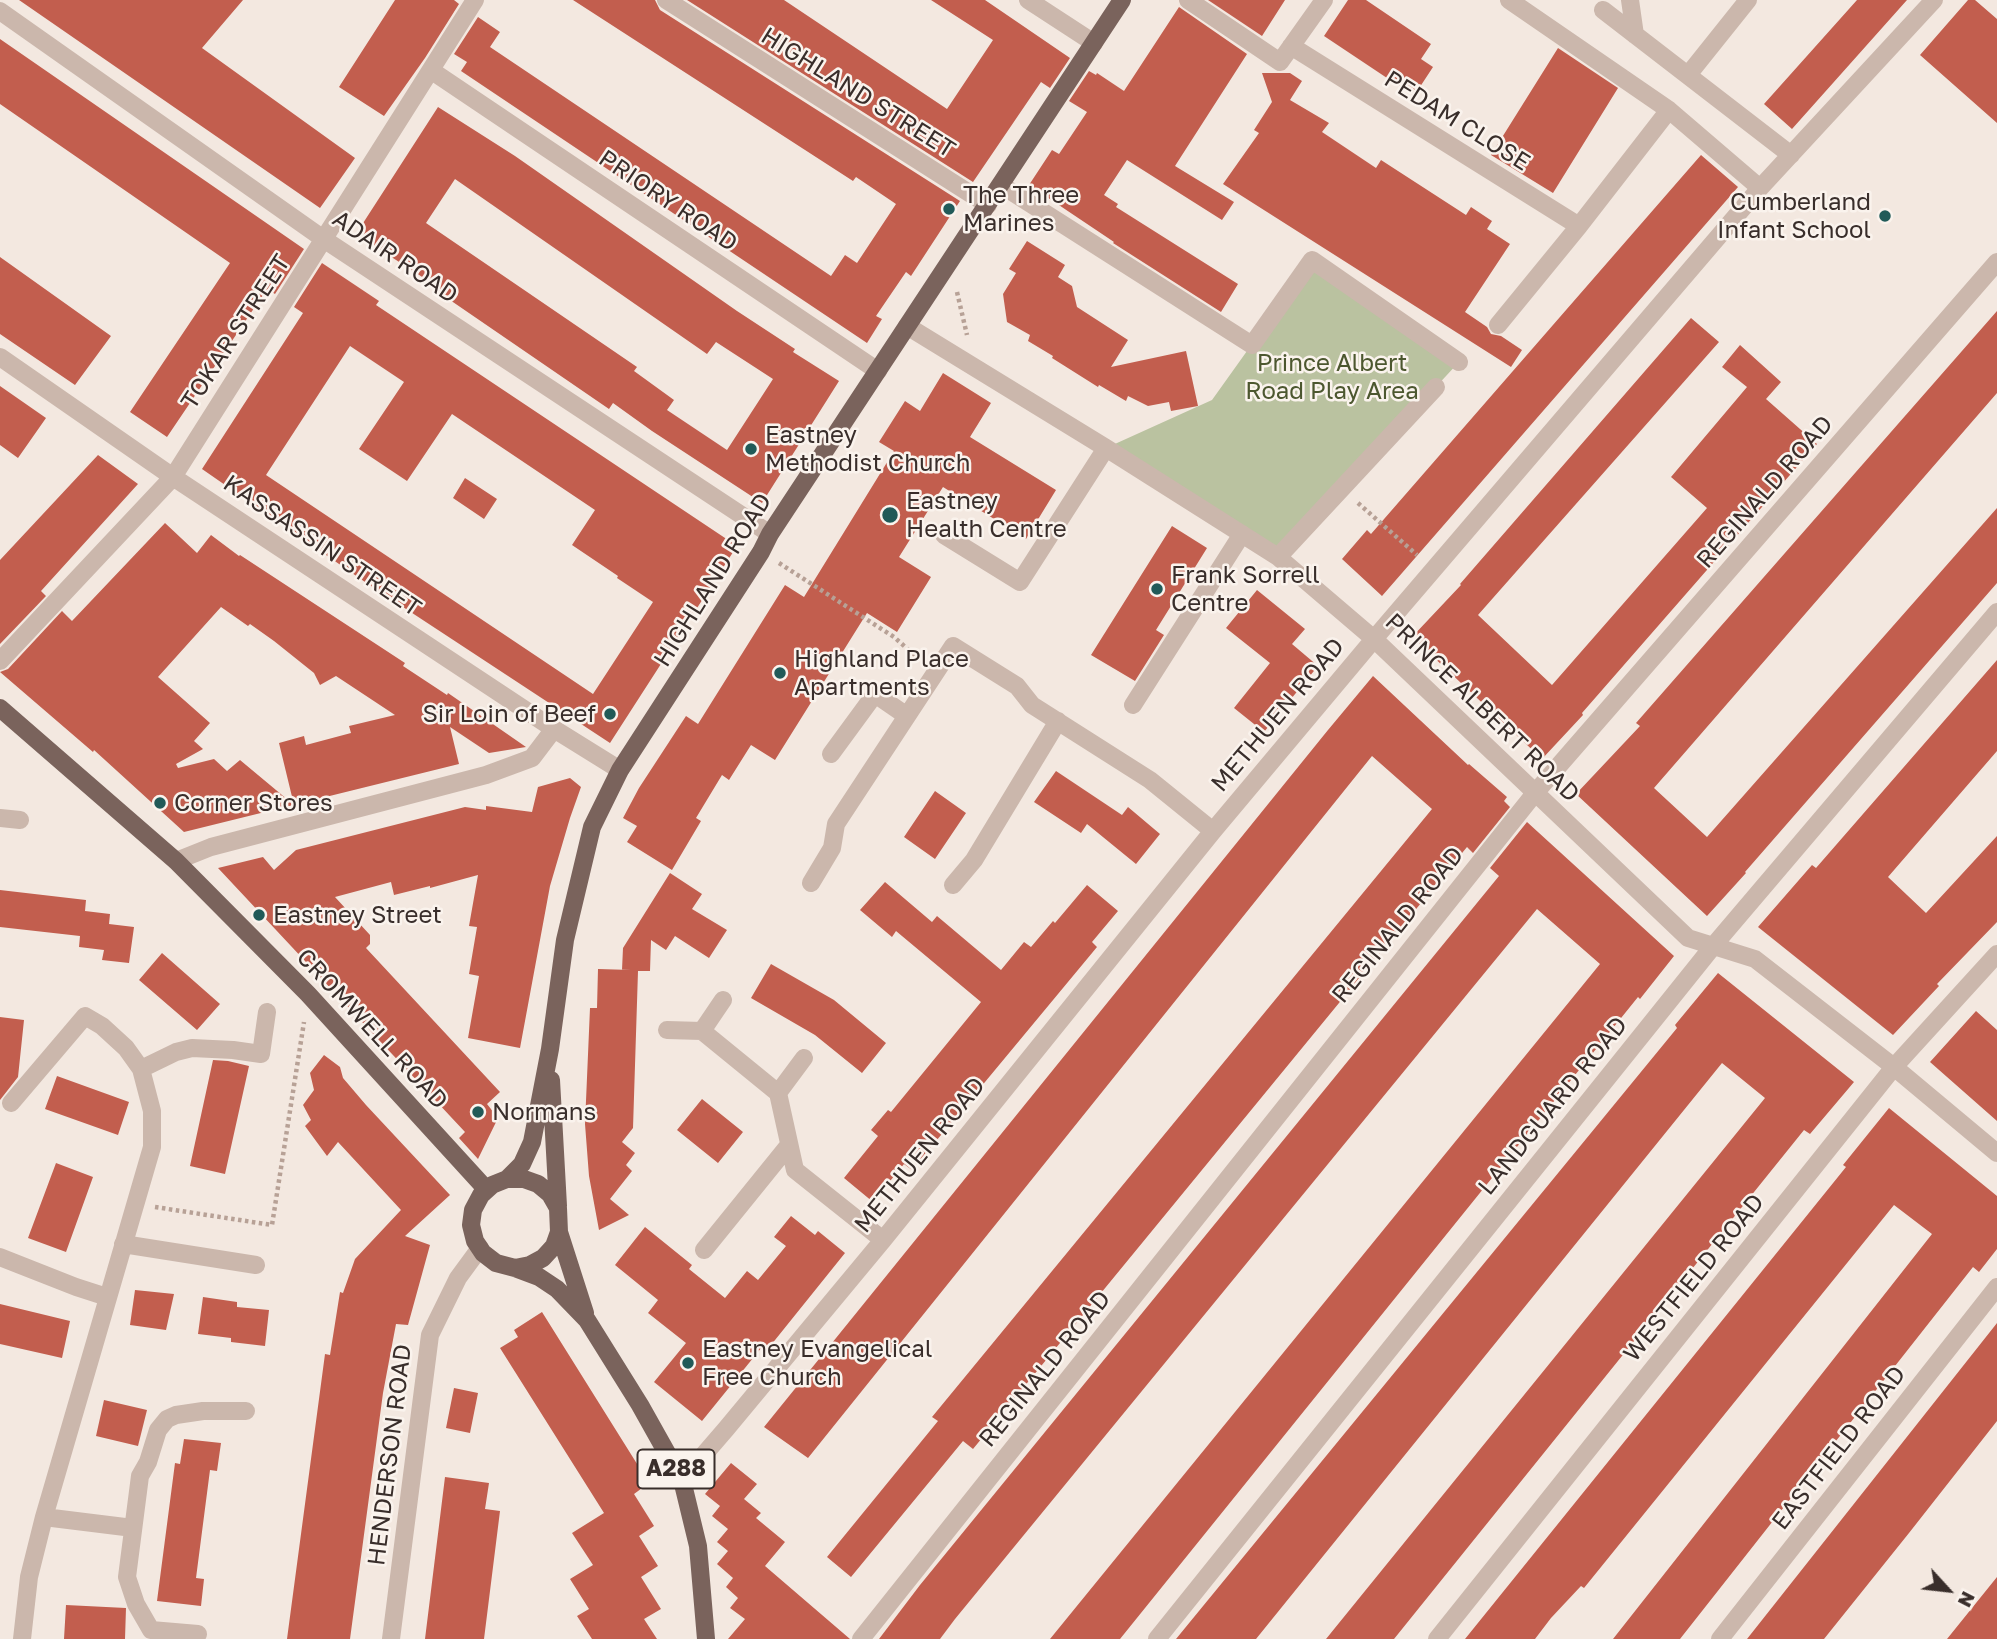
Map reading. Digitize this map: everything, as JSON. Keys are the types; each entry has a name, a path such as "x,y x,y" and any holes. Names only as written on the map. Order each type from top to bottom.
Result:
{"main road":[{"name":"HIGHLAND ROAD","path":"507,1179 522,1164 533,1142 550,1049 565,940 592,827 620,771 770,534 1122,0"},
{"name":"CROMWELL ROAD","path":"0,708 176,861 308,994 486,1189"},
{"name":"HIGHLAND ROAD","path":"550,1049 558,1208"},
{"path":"480,1248 471,1226 473,1210 486,1189 507,1179 524,1179 538,1184 550,1194 558,1208"},
{"name":"A288","path":"558,1208 559,1232 587,1320"},
{"path":"515,1268 530,1265 543,1258 554,1246 559,1232"},
{"name":"A288","path":"480,1248 483,1254 496,1263 539,1277 557,1289 587,1320 640,1405 682,1480 698,1546 706,1639"}],"street":[{"name":"TOKAR STREET","path":"0,662 173,477 475,0"},
{"name":"HIGHLAND STREET","path":"666,0 988,205"},
{"path":"1028,0 1094,43"},
{"path":"1188,0 1280,62 1324,0"},
{"path":"1509,0 1669,110 1760,188"},
{"path":"1630,0 1635,35"},
{"path":"1688,75 1748,0"},
{"name":"METHUEN ROAD","path":"682,1480 883,1240 1213,831 1374,639 1760,188 1934,0"},
{"path":"1602,9 1791,155"},
{"name":"ADAIR ROAD","path":"0,11 325,240 770,534"},
{"name":"PEDAM CLOSE","path":"1291,46 1579,226"},
{"name":"PRIORY ROAD","path":"432,71 878,371"},
{"path":"1497,325 1579,226 1669,110"},
{"path":"1001,185 1252,345 1312,260 1459,362"},
{"name":"REGINALD ROAD","path":"861,1639 1535,793 1997,262"},
{"name":"PRINCE ALBERT ROAD","path":"907,326 1279,557 1374,639 1688,938 1755,959 1894,1066 1997,1153"},
{"name":"KASSASSIN STREET","path":"0,357 173,477 620,771"},
{"path":"1279,557 1436,387"},
{"path":"944,535 1020,583 1106,448"},
{"path":"1133,705 1242,534"},
{"name":"LANDGUARD ROAD","path":"1157,1639 1714,945 1997,612"},
{"path":"811,883 832,848 836,824 953,646 1017,686 1032,705 1150,780 1213,831"},
{"path":"831,754 875,694 907,716"},
{"path":"953,885 974,860 1058,720"},
{"path":"176,861 211,848 498,771 532,758 554,729"},
{"path":"0,818 20,820"},
{"name":"WESTFIELD ROAD","path":"1437,1639 1894,1066 1997,954"},
{"path":"702,1031 723,1000"},
{"path":"141,1069 176,1052 192,1048 261,1054 267,1012"},
{"path":"11,1103 85,1016 102,1026 126,1048 141,1069 152,1111 152,1147 44,1517 29,1577 22,1639"},
{"path":"667,1030 702,1031 778,1093 795,1170 883,1240"},
{"path":"778,1093 804,1058"},
{"path":"704,1250 789,1145"},
{"path":"123,1244 256,1265"},
{"name":"HENDERSON ROAD","path":"391,1639 430,1335 458,1278 480,1248"},
{"path":"0,1257 107,1297"},
{"name":"EASTFIELD ROAD","path":"1720,1639 1997,1287"},
{"path":"198,1634 151,1630 135,1604 127,1577 140,1476 148,1462 158,1430 167,1419 203,1411 246,1411"},
{"path":"44,1517 134,1528"}],"path":[{"path":"951,261 974,366"},
{"path":"1342,489 1433,570"},
{"path":"761,552 894,637 936,673"},
{"path":"135,1205 272,1225 308,994"}],"green space":[{"name":"Prince Albert Road Play Area","path":"1312,260 1459,362 1278,557 1106,448 1212,400"}],"building":[{"path":"19,0 243,0 202,48 355,158 320,208"},
{"path":"395,0 454,0 459,4 384,116 339,87"},
{"path":"573,0 655,0 660,10 960,201 911,276 906,272 876,316 882,319 867,343 461,71 467,62 454,54 478,17 500,32 490,47 831,276 845,255 857,263 896,204 856,177 853,181"},
{"path":"687,0 784,0 947,109 993,40 931,0 985,0 1070,58 1050,88 1041,82 973,182"},
{"path":"1208,0 1285,0 1262,36"},
{"path":"1348,0 1366,0 1431,44 1421,59 1433,67 1414,96 1324,36"},
{"path":"1857,0 1907,0 1792,129 1764,104"},
{"path":"1968,0 1975,0 1997,19 1997,123 1920,55"},
{"path":"1179,7 1247,54 1175,166 1234,202 1222,220 1127,160 1104,195 1118,204 1116,207 1238,284 1221,312 1029,185 1052,150 1059,154 1087,112 1069,101 1089,71 1096,75 1097,73 1124,91"},
{"path":"0,39 304,249 275,294 267,289 167,437 130,412 230,263 0,104"},
{"path":"1558,48 1618,88 1553,193 1491,155"},
{"path":"1262,73 1290,73 1302,81 1290,100 1329,123 1322,132 1376,168 1381,160 1466,215 1471,207 1492,221 1487,229 1510,244 1465,312 1487,327 1491,334 1501,336 1522,350 1511,367 1223,184 1259,133 1254,130 1272,102"},
{"path":"438,107 515,156 795,349 793,352 839,381 762,503 613,403 609,409 431,287 433,284 356,234","holes":["455,179 707,354 716,342 773,379 727,450 667,410 674,400 634,371 637,367 426,223"]},
{"path":"1701,155 1738,187 1382,596 1342,559 1367,530 1371,534"},
{"path":"1027,241 1065,265 1058,277 1072,286 1077,307 1128,340 1111,367 1186,351 1198,406 1171,411 1169,402 1148,406 1128,396 1126,401 1052,358 1053,356 1028,341 1030,335 1007,322 1003,294 1016,273 1009,269"},
{"path":"0,257 111,336 75,385 0,334"},
{"path":"322,263 379,301 376,305 737,546 610,743 365,582 202,469 303,313 294,307","holes":["350,346 404,382 359,449 407,481 452,414 595,510 572,545 653,602 593,694 266,475"]},
{"path":"1997,311 1997,393 1654,788 1707,837 1997,508 1997,583 1707,916 1576,794 1640,726 1636,723"},
{"path":"1691,318 1719,342 1478,615 1552,685 1707,508 1671,477 1747,387 1722,367 1740,345 1781,382 1766,399 1817,444 1542,759 1412,637 1461,585"},
{"path":"943,373 991,403 970,437 1056,490 1026,539 943,487 899,557 931,577 897,632 867,613 775,760 751,745 729,780 722,775 696,818 701,821 672,870 627,842 637,826 623,818 639,788 686,716 698,724 785,585 804,597 894,451 879,442 905,401 920,411"},
{"path":"0,386 46,418 18,458 0,445"},
{"path":"98,455 138,484 41,591 46,596 0,644 0,560"},
{"path":"465,478 497,499 484,519 453,498"},
{"path":"165,523 197,553 211,535 239,556 405,663 403,666 447,695 448,693 526,747 489,753 450,727 459,764 294,805 184,832 94,750 93,752 0,672 8,669 62,611 72,621","holes":["221,607 274,641 314,673 320,685 336,676 395,715 349,726 351,733 306,745 304,736 279,743 294,805 240,760 227,771 214,759 178,768 176,764 203,749 194,741 210,723 158,677"]},
{"name":"Frank Sorrell Centre","path":"1172,526 1207,548 1156,630 1164,635 1135,681 1091,655"},
{"path":"1257,590 1305,629 1292,644 1318,666 1264,732 1234,708 1270,663 1226,628"},
{"path":"1997,660 1997,751 1888,877 1926,913 1997,836 1997,922 1937,984 1939,986 1893,1035 1758,927 1812,865 1816,868"},
{"path":"1373,676 1468,765 1507,797 1504,801 1510,807 1473,853 1467,847 973,1449 963,1441 851,1577 827,1557 938,1421 932,1417 1432,809 1372,756 808,1458 764,1427"},
{"path":"1056,771 1122,815 1128,807 1160,834 1136,864 1087,824 1081,833 1034,802"},
{"path":"570,778 581,787 550,886 520,1048 468,1038 479,976 469,974 477,927 469,926 478,875 394,895 391,882 335,897 370,935 370,944 366,948 500,1092 487,1104 498,1118 478,1159 459,1138 465,1132 218,868 263,857 274,870 296,850 465,807 486,810 486,806 532,812 538,787"},
{"path":"935,791 966,813 935,859 904,837"},
{"path":"1527,822 1674,956 1640,999 1638,997 1120,1639 1050,1639 1600,964 1537,909 940,1639 879,1639 920,1585 1499,876 1490,868"},
{"path":"670,873 702,894 692,909 727,930 709,958 675,936 666,950 651,940 650,971 638,971 633,1128 622,1142 635,1153 626,1165 632,1171 610,1199 629,1215 599,1230 589,1176 585,1124 590,1008 597,1008 598,969 622,970 623,948"},
{"path":"885,882 932,922 937,916 1001,970 1024,942 1031,947 1087,885 1118,911 1092,942 1097,947 912,1170 904,1164 873,1202 844,1178 878,1136 871,1130 888,1110 891,1112 981,1002 896,931 892,937 860,910"},
{"path":"0,890 86,900 85,911 110,914 109,924 134,927 129,963 102,960 104,950 79,947 80,936 0,927"},
{"path":"162,953 220,1004 197,1030 139,980"},
{"path":"771,964 834,1000 886,1043 862,1073 815,1035 751,998"},
{"path":"1718,973 1854,1082 1810,1134 1804,1130 1394,1639 1326,1639 1765,1098 1722,1063 1256,1639 1176,1639 1677,1028 1675,1025"},
{"path":"1976,1011 1997,1030 1997,1121 1930,1062"},
{"path":"0,1017 24,1020 18,1077 0,1100"},
{"path":"324,1055 340,1067 343,1078 366,1105 450,1195 405,1236 430,1245 408,1325 396,1324 383,1393 350,1639 287,1639 325,1354 330,1355 340,1292 343,1293 355,1259 401,1210 338,1142 327,1156 305,1126 311,1120 303,1105 314,1090 310,1073"},
{"path":"213,1060 249,1066 225,1174 190,1166"},
{"path":"57,1076 129,1102 118,1135 45,1109"},
{"path":"702,1099 743,1132 718,1163 677,1130"},
{"path":"1889,1108 1997,1196 1997,1249 1979,1272 1973,1267 1680,1639 1613,1639 1932,1234 1894,1205 1584,1588 1581,1586 1535,1639 1465,1639 1846,1167 1843,1165"},
{"path":"56,1163 93,1177 66,1252 28,1238"},
{"path":"791,1216 815,1235 818,1231 845,1253 767,1350 762,1347 702,1421 654,1382 686,1343 648,1313 658,1300 615,1265 645,1227 692,1265 689,1269 725,1298 747,1271 758,1280 786,1246 774,1237"},
{"path":"135,1290 174,1294 166,1330 130,1325"},
{"path":"203,1297 237,1302 237,1307 269,1310 265,1346 198,1334"},
{"path":"0,1304 70,1321 62,1358 0,1344"},
{"path":"542,1312 649,1483 634,1494 654,1526 639,1536 658,1566 641,1577 661,1609 644,1619 657,1639 592,1639 577,1616 589,1609 570,1579 593,1565 572,1533 604,1513 500,1348 518,1337 514,1330"},
{"path":"1997,1323 1997,1421 1909,1533 1824,1639 1747,1639"},
{"path":"454,1388 478,1393 470,1433 446,1428"},
{"path":"104,1400 147,1410 138,1446 96,1436"},
{"path":"184,1439 221,1443 217,1471 210,1470 196,1578 204,1579 201,1606 157,1601 175,1463 180,1464"},
{"path":"731,1463 757,1484 744,1499 761,1513 756,1518 785,1542 765,1566 850,1639 728,1639 745,1619 730,1608 738,1598 726,1587 733,1578 717,1564 728,1551 717,1542 728,1529 712,1516 720,1506 705,1494"},
{"path":"445,1477 489,1483 485,1509 500,1511 484,1639 425,1639"},
{"path":"1997,1577 1997,1639 1947,1639"},
{"path":"66,1605 126,1608 125,1639 64,1639"}],"place":[{"name":"The Three Marines","path":"949,209"},
{"name":"Cumberland Infant School","path":"1885,216"},
{"name":"Eastney Methodist Church","path":"751,449"},
{"name":"Eastney Health Centre","path":"890,515"},
{"name":"Frank Sorrell Centre","path":"1157,589"},
{"name":"Highland Place Apartments","path":"780,673"},
{"name":"Sir Loin of Beef","path":"610,714"},
{"name":"Corner Stores","path":"160,803"},
{"name":"Eastney Street","path":"259,915"},
{"name":"Normans","path":"478,1112"},
{"name":"Eastney Evangelical Free Church","path":"688,1363"}]}
